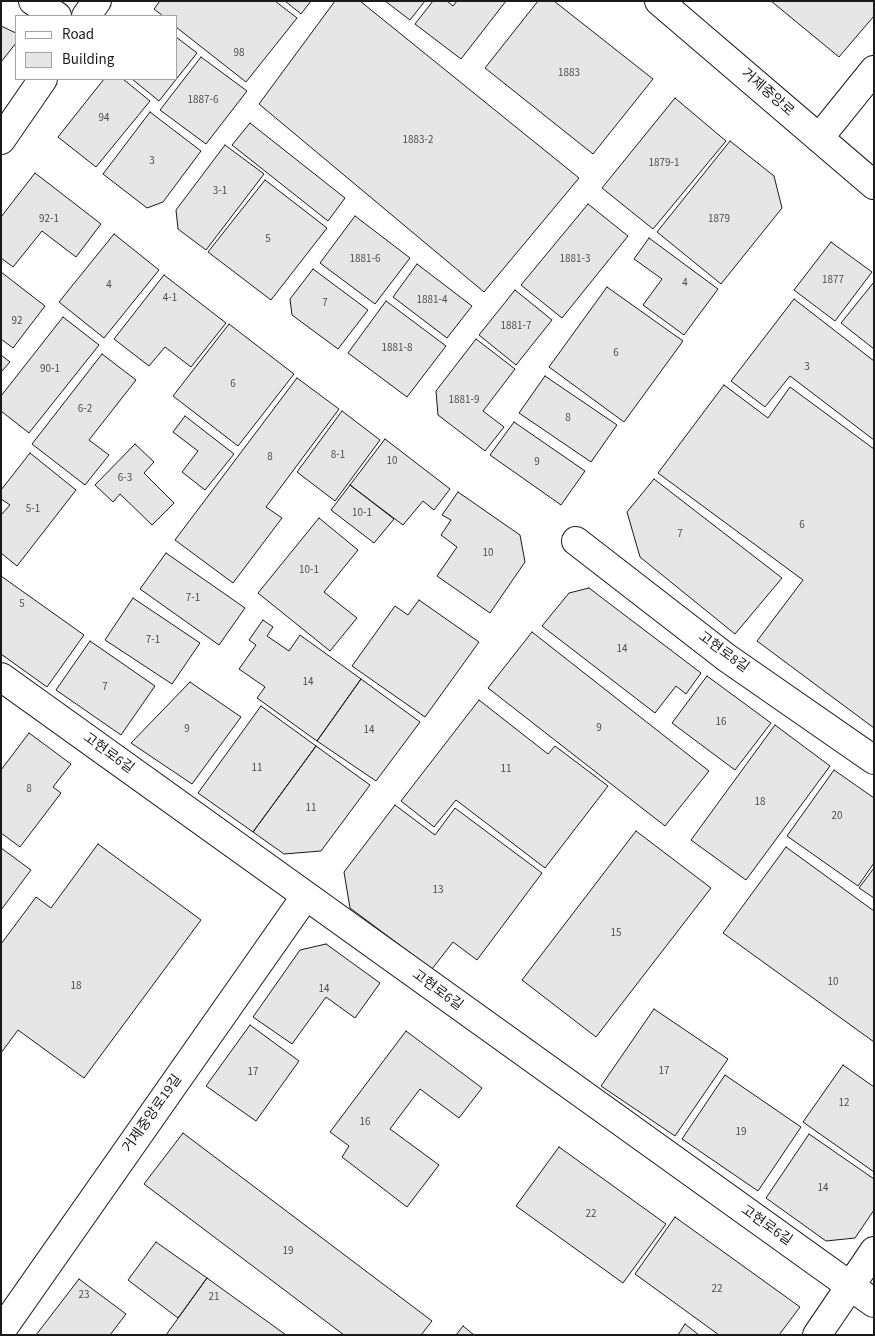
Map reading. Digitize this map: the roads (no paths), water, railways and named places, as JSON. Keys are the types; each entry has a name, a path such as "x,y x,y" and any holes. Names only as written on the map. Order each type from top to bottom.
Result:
{"street":[{"path":"33,1 55,15"},
{"path":"87,15 98,1"},
{"name":"거제중앙로","path":"659,1 874,185"},
{"path":"819,138 874,70"},
{"path":"1,140 42,80"},
{"name":"고현로8길","path":"576,541 727,658 874,760"},
{"name":"고현로6길","path":"1,677 305,897 874,1303"},
{"name":"거제중앙로19길","path":"1,1331 305,897"},
{"path":"817,1335 874,1252"}]}
